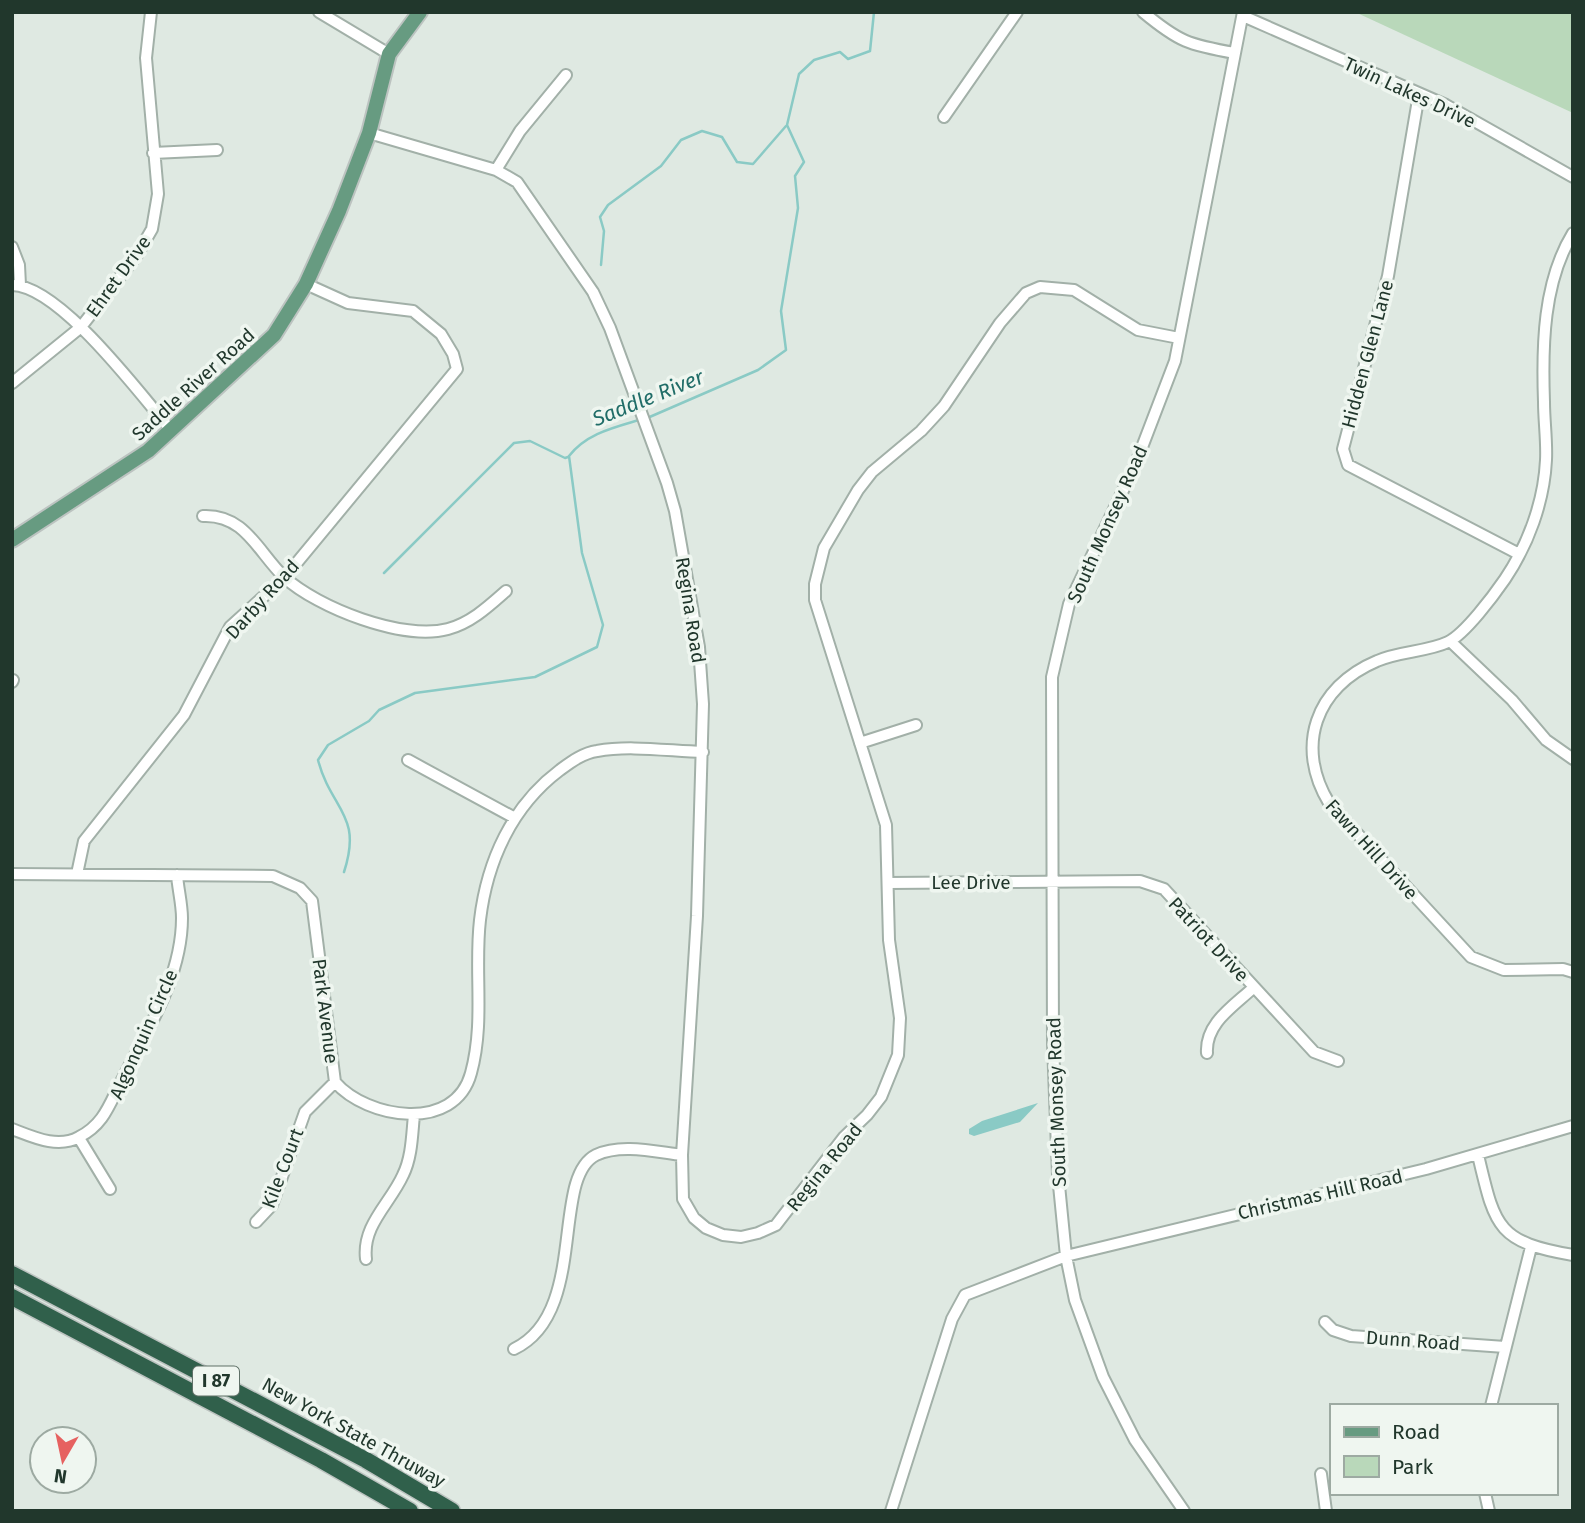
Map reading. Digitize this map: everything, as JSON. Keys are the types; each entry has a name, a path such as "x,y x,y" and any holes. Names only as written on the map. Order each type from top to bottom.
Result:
{"highway":[{"name":"New York State Thruway","path":"12,1274 419,1490 452,1511"},
{"name":"I 87","path":"12,1297 405,1508"}],"main road":[{"name":"Saddle River Road","path":"12,540 148,452 274,335 306,285 369,133 389,54 420,12"}],"street":[{"name":"Ehret Drive","path":"12,383 81,327 137,255 152,229 158,194 146,58 151,12"},
{"path":"319,12 389,54"},
{"path":"944,117 1017,12"},
{"path":"1143,12 1174,38 1192,46 1234,53"},
{"name":"South Monsey Road","path":"1184,1511 1135,1440 1103,1377 1075,1300 1066,1256 1054,1097 1052,677 1069,604 1136,463 1175,361 1243,14"},
{"name":"Twin Lakes Drive","path":"1243,14 1446,105 1573,177"},
{"path":"496,170 520,131 566,75"},
{"name":"Hidden Glen Lane","path":"1419,94 1388,276 1343,449 1348,465 1519,554"},
{"name":"Regina Road","path":"369,133 496,170 517,182 593,292 610,328 667,483 675,511 699,647 703,752 697,916 682,1155 683,1199 694,1218 706,1228 723,1235 741,1237 776,1225 837,1145 881,1097 898,1055 900,1018 889,940 886,825 815,600 815,584 824,548 838,521 872,472 921,431 944,406 1000,323 1026,293 1040,287 1074,290 1138,330 1179,338"},
{"path":"153,153 217,150"},
{"path":"1573,233 1556,267 1549,294 1544,400 1546,460 1538,505 1519,554 1505,579 1450,641 1512,700 1546,740 1573,759"},
{"path":"12,247 19,265 16,285 40,292 81,327 171,430"},
{"name":"Darby Road","path":"76,874 84,841 184,715 230,627 285,577 457,369 441,334 413,311 348,303 306,285"},
{"path":"203,516 217,515 234,522 251,536 285,577 335,607 396,629 414,632 448,629 465,622 506,591"},
{"name":"Fawn Hill Drive","path":"1450,641 1376,661 1340,685 1326,701 1314,727 1310,755 1317,783 1329,803 1471,957 1504,970 1563,969 1573,972"},
{"path":"860,743 916,724"},
{"name":"Park Avenue","path":"12,874 273,876 300,888 312,901 335,1082 357,1102 414,1115 436,1111 448,1105 470,1077 479,1020 480,920 492,868 513,817 538,787 574,760 596,751 703,752"},
{"path":"408,760 513,817"},
{"name":"Algonquin Circle","path":"79,1138 107,1115 166,990 175,963 182,919 177,875"},
{"name":"Patriot Drive","path":"1053,882 1140,881 1164,889 1314,1052 1338,1062"},
{"name":"Lee Drive","path":"888,883 1053,882"},
{"path":"1207,1053 1206,1039 1213,1026 1254,987"},
{"name":"Kile Court","path":"256,1222 272,1205 305,1112 335,1082"},
{"path":"366,1259 365,1244 370,1227 405,1173 414,1115"},
{"name":"Christmas Hill Road","path":"891,1511 957,1306 965,1295 977,1288 1066,1256 1478,1155 1573,1126"},
{"path":"12,1129 42,1141 79,1138 110,1189"},
{"path":"514,1349 526,1343 538,1331 550,1310 563,1272 576,1180 584,1164 597,1154 618,1149 682,1155"},
{"path":"1478,1155 1496,1220 1506,1231 1531,1247 1573,1255"},
{"path":"1492,1404 1504,1347 1531,1247"},
{"name":"Dunn Road","path":"1325,1322 1334,1330 1350,1336 1504,1347"},
{"path":"1321,1474 1326,1511"}],"green space":[{"path":"1355,12 1573,12 1573,113"}],"water":[{"path":"1038,1103 1020,1122 974,1136 969,1134 969,1129 982,1121"}],"waterway":[{"name":"Saddle River","path":"645,419 758,370 786,350 781,311 798,208 795,176 804,162 787,125 799,74 814,60 840,52 848,59 870,51 874,12"},
{"path":"601,265 604,231 600,217 608,205 661,166 681,140 702,131 722,137 737,162 753,164 786,126"},
{"name":"Saddle River","path":"344,872 349,853 348,824 318,760 328,745 369,721 379,710 415,693 535,677 597,647 603,625 582,553 569,456 591,437 639,420"},
{"path":"384,573 514,443 530,441 568,457"}]}
